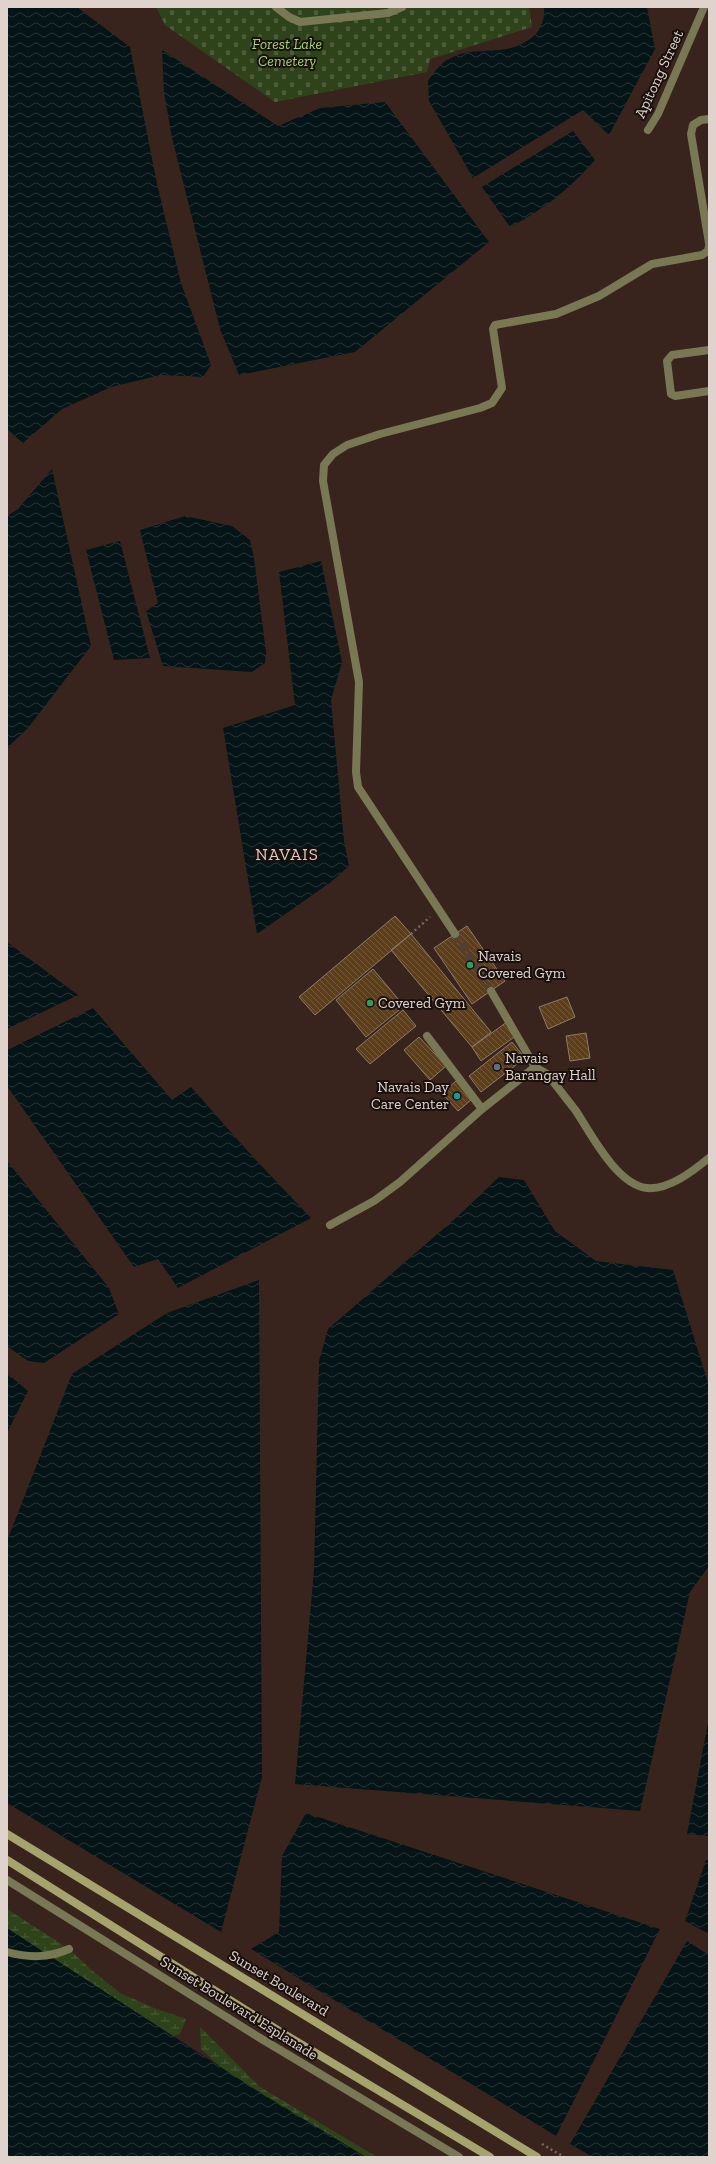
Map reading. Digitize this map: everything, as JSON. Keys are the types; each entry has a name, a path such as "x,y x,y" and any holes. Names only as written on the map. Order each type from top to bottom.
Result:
{"main road":[{"name":"Sunset Boulevard","path":"7,1834 537,2157"},
{"path":"7,1860 273,2026 490,2157"}],"street":[{"path":"276,7 289,17 300,22 366,11 388,13 402,7"},
{"name":"Apitong Street","path":"648,130 658,114 704,7"},
{"path":"455,934 358,788 356,772 359,682 323,481 324,465 333,454 347,445 380,434 480,408 492,403 502,388 493,328 495,325 556,314 599,296 652,264 702,255 708,251 709,244 691,134 693,125 701,120 709,119"},
{"path":"709,350 672,354 667,361 671,394 674,396 709,391"},
{"path":"491,991 535,1067 547,1074 556,1084 602,1151 620,1174 634,1184 646,1188 660,1188 678,1179 709,1158"},
{"path":"426,1036 482,1109"},
{"path":"330,1225 374,1201 400,1182 482,1109 535,1067"},
{"name":"Sunset Boulevard Esplanade","path":"7,1880 260,2038 459,2157"},
{"path":"7,1952 37,1957 57,1954 69,1949"}],"path":[{"path":"411,934 432,915 441,912"}],"green space":[{"name":"Forest Lake Cemetery","path":"156,7 529,7 532,27 430,59 427,72 275,102 165,25"},
{"path":"7,1909 69,1949 120,1993 154,2008 186,2019 180,2034 164,2039 7,1952"},
{"path":"200,2027 260,2087 377,2157 331,2157 227,2073 201,2049"}],"water":[{"path":"77,7 130,47 157,184 181,283 211,365 203,377 161,375 111,387 62,409 23,443 7,429 7,8"},
{"path":"544,7 647,7 655,49 609,135 583,110 473,178 429,101 428,81 441,65 451,58 471,52 511,48 530,39 542,25"},
{"path":"162,50 278,126 320,108 385,102 489,242 355,352 239,375 220,329 172,138 164,92"},
{"path":"573,131 595,160 556,198 535,213 510,227 482,187"},
{"path":"52,469 91,646 28,728 7,748 7,516 18,509"},
{"path":"185,516 232,526 250,540 254,558 266,652 265,663 252,672 163,666 146,611 158,603 140,530"},
{"path":"120,541 150,658 114,660 86,550"},
{"path":"321,561 342,662 331,700 344,841 349,866 331,882 257,934 223,728 295,705 279,572"},
{"path":"7,942 78,995 7,1029"},
{"path":"93,1008 172,1100 191,1087 253,1157 311,1218 178,1288 158,1259 134,1267 7,1086 7,1050"},
{"path":"7,1161 109,1288 119,1314 44,1363 28,1361 7,1346"},
{"path":"499,1177 524,1180 555,1231 596,1261 673,1270 709,1386 709,1566 690,1592 640,1811 295,1784 314,1570 319,1361 328,1329 457,1217"},
{"path":"259,1280 262,1777 221,1932 7,1803 7,1541 72,1374 167,1313"},
{"path":"7,1373 28,1391 7,1433"},
{"path":"709,1717 709,1836 687,1834"},
{"path":"306,1813 660,1929 556,2136 251,1949 279,1932 282,1856"},
{"path":"706,1860 709,1860 709,1934 685,1921"},
{"path":"7,1928 256,2090 366,2157 7,2157"},
{"path":"687,1941 709,1955 709,2157 593,2157 570,2144"}],"building":[{"path":"395,916 411,934 315,1015 299,997"},
{"name":"Navais Covered Gym","path":"467,926 505,981 472,1004 434,948"},
{"path":"411,934 491,1032 472,1047 391,950"},
{"name":"Covered Gym","path":"373,969 404,1006 366,1037 336,1000"},
{"path":"567,997 575,1017 548,1029 539,1007"},
{"path":"403,1010 416,1026 370,1064 356,1049"},
{"path":"507,1022 517,1035 481,1061 472,1047"},
{"path":"586,1033 590,1058 570,1061 566,1036"},
{"path":"419,1037 446,1066 430,1080 404,1050"},
{"name":"Navais Barangay Hall","path":"512,1042 525,1058 481,1092 469,1076"},
{"name":"Navais Day Care Center","path":"456,1081 471,1100 458,1111 442,1093"}],"tunnel":[{"path":"455,934 491,991"}],"place":[{"name":"Navais Covered Gym","path":"470,965"},
{"name":"Covered Gym","path":"370,1003"},
{"name":"Navais Barangay Hall","path":"497,1067"},
{"name":"Navais Day Care Center","path":"457,1096"}],"district":[{"name":"NAVAIS","path":"287,854"}]}
